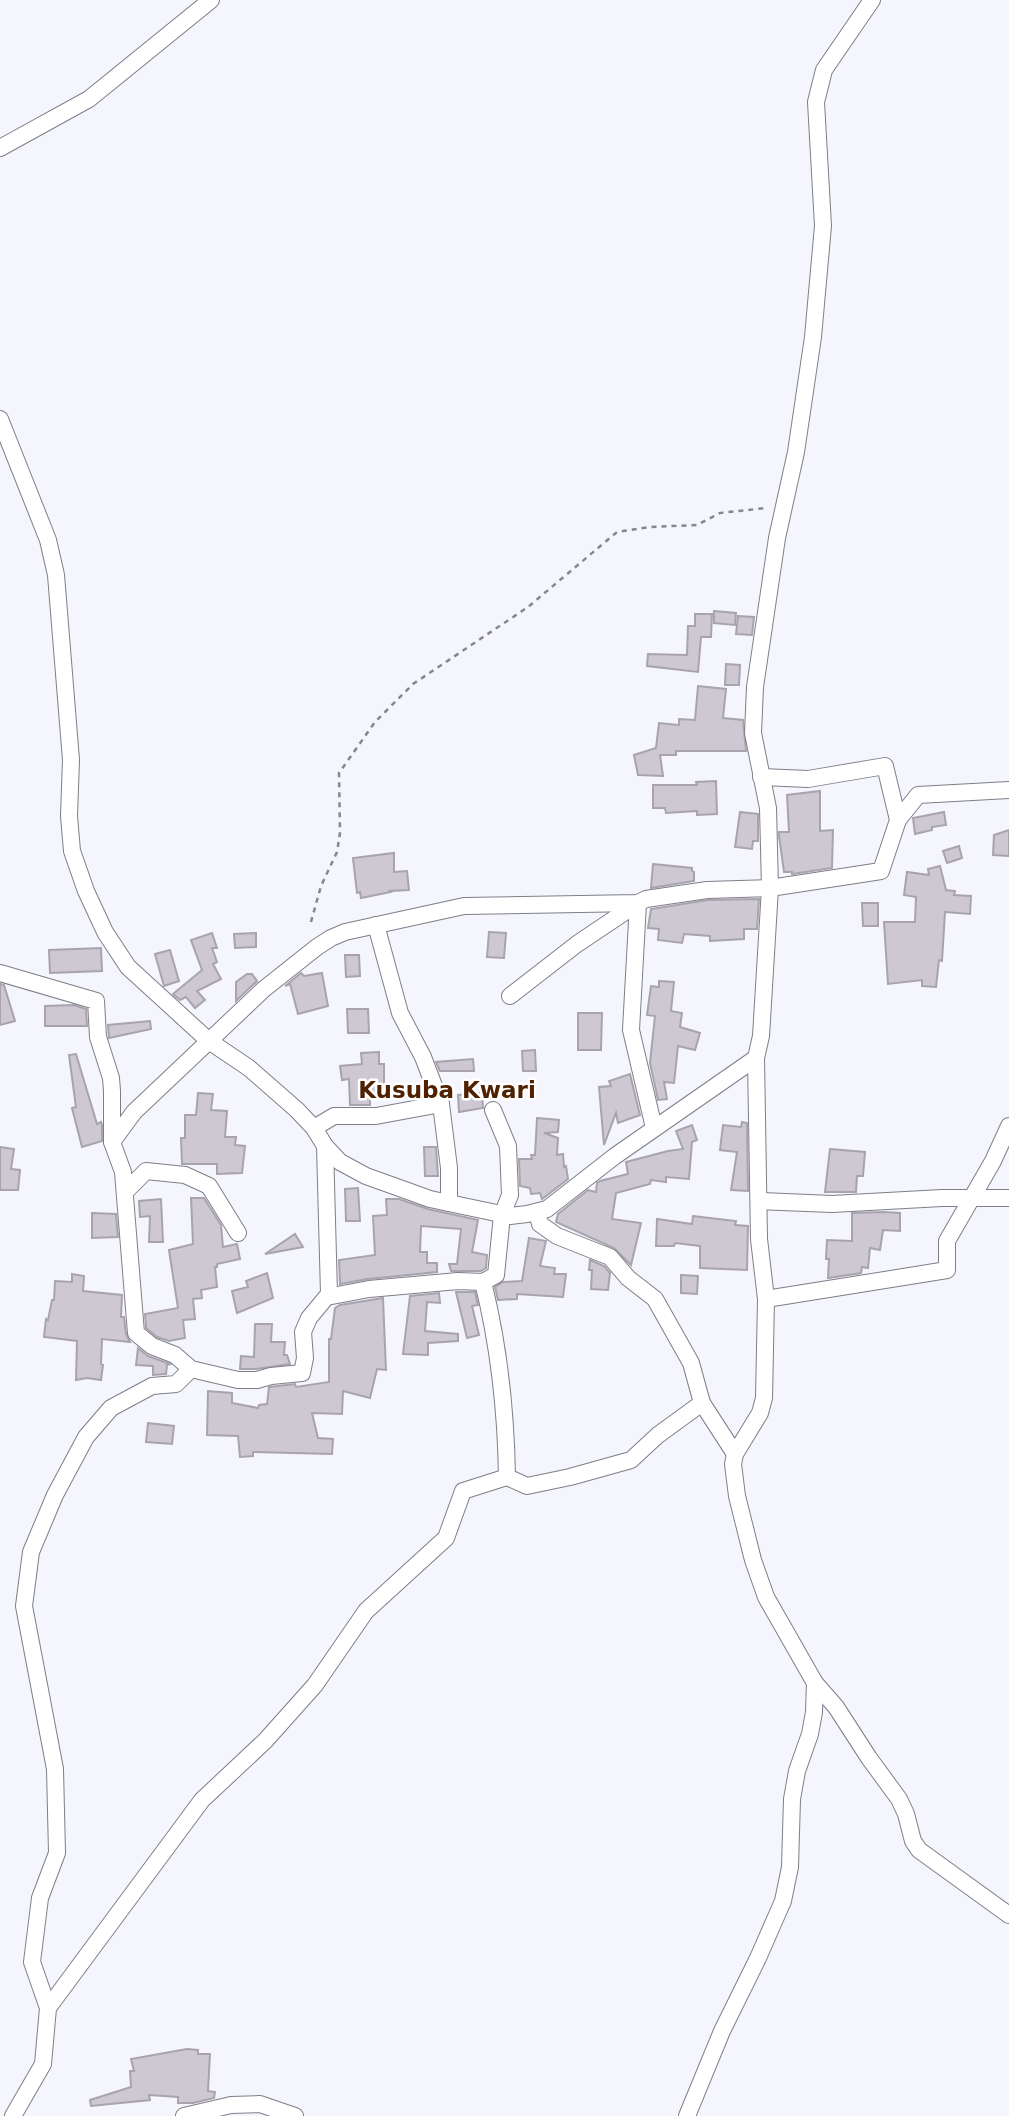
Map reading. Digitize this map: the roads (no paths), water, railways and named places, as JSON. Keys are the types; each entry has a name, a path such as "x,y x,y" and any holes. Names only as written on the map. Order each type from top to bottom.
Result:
{"street":[{"path":"0,148 89,99 211,0"},
{"path":"872,0 824,70 819,86 816,121 823,226 813,337 796,452 767,593 755,687 753,733 768,808 770,888 761,1036 755,1058 760,1239 766,1299 764,1398 760,1413 735,1454 733,1473 753,1560 766,1597 815,1683 836,1707 862,1749 899,1799 913,1841 919,1850 1009,1915"},
{"path":"0,422 48,540 56,575 71,760 69,816 72,851 86,891 105,932 128,967 209,1041 249,1068 314,1128 325,1146 352,1170 429,1199 510,1216 537,1212 547,1209 654,1128 755,1058"},
{"path":"761,777 808,779 885,766 898,821"},
{"path":"510,996 577,944 646,899 707,890 770,888 881,871 898,821 918,795 1009,790"},
{"path":"112,1142 134,1112 264,989 317,947 345,932 464,906 638,903"},
{"path":"638,903 631,1030 654,1128"},
{"path":"376,925 400,1013 423,1057 441,1104 449,1168 449,1203"},
{"path":"0,973 96,1001 98,1037 113,1091 112,1142 123,1172 136,1333 152,1346 175,1355 191,1369 238,1380 302,1373 305,1358 303,1332 309,1318 329,1294 325,1146"},
{"path":"314,1128 334,1116 376,1115 441,1104"},
{"path":"329,1294 332,1296 369,1289 458,1281 483,1282 496,1275 502,1214 510,1195 508,1146 493,1110"},
{"path":"766,1299 947,1270 947,1241 993,1161 1009,1126"},
{"path":"125,1192 146,1171 185,1175 209,1186 238,1233"},
{"path":"759,1201 832,1204 1009,1198"},
{"path":"537,1212 540,1224 557,1236 610,1257 628,1278 655,1299 691,1363 702,1404 735,1454"},
{"path":"483,1282 497,1346 506,1420 507,1477"},
{"path":"13,2116 43,2064 48,2008 32,1962 40,1898 57,1853 55,1769 24,1606 31,1552 55,1495 86,1437 111,1408 152,1386 176,1384 191,1369"},
{"path":"48,2008 202,1800 265,1741 315,1685 366,1611 446,1538 463,1491 507,1477 527,1486 631,1460 657,1435 702,1404"},
{"path":"687,2116 722,2031 783,1901 790,1867 792,1799 797,1771 810,1734 815,1683"},
{"path":"184,2116 231,2105 260,2104 295,2116"}],"district":[{"name":"Kusuba Kwari","path":"447,1090"}]}
